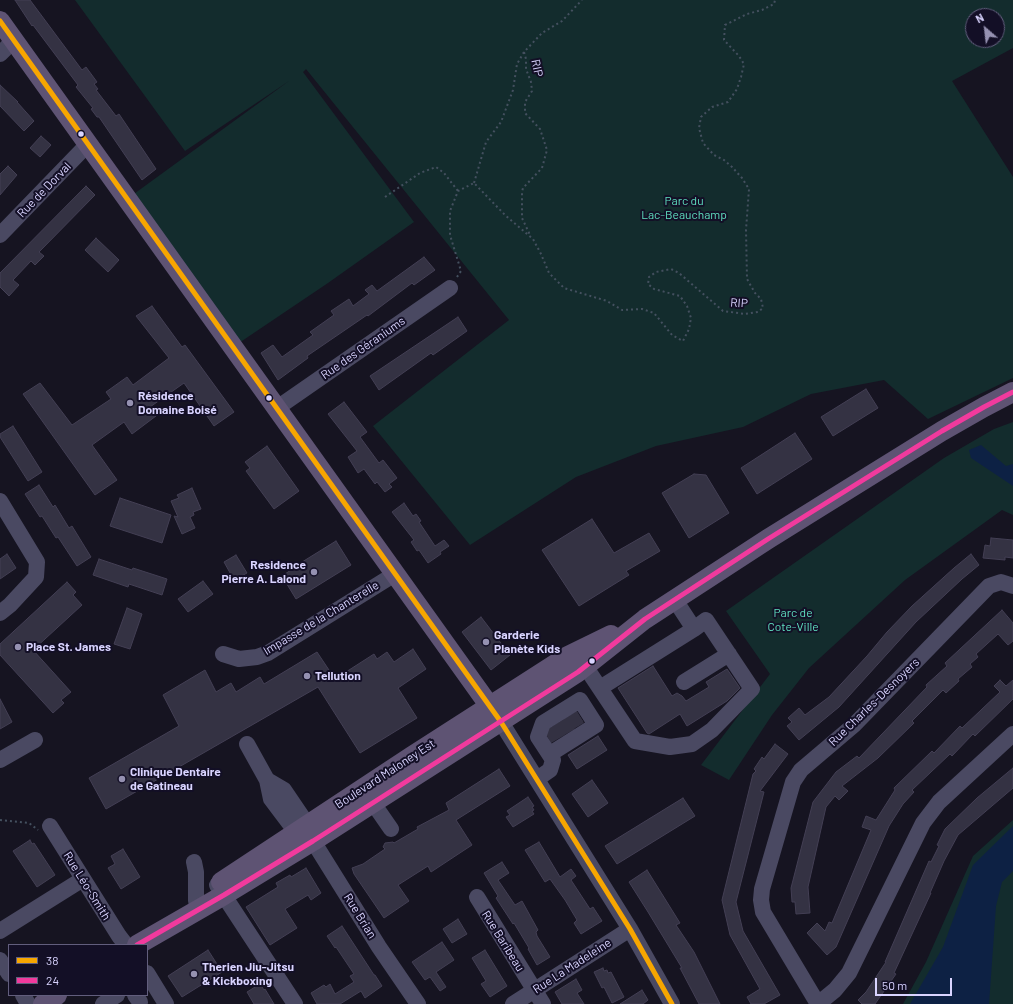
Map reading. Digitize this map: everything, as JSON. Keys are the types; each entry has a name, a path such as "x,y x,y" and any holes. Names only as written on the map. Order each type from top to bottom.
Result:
{"main road":[{"path":"0,21 495,714"},
{"name":"Boulevard Maloney Est","path":"138,944 221,890 305,831 495,714 540,696 566,680 646,619 674,600 891,462 984,407 1013,392"},
{"name":"Boulevard Maloney Est","path":"305,831 373,803 495,714 568,656 646,619"},
{"name":"Boulevard Maloney Est","path":"137,944 196,901 221,890"},
{"path":"43,1004 55,996"}],"street":[{"path":"0,54 14,40"},
{"name":"Rue de Dorval","path":"0,235 88,144"},
{"name":"Rue des Géraniums","path":"277,408 450,288"},
{"path":"0,501 37,562 36,577 10,605 0,613"},
{"name":"Impasse de la Chanterelle","path":"223,654 239,659 257,657 268,653 395,574"},
{"name":"Rue Charles-Desnoyers","path":"1013,586 1001,582 989,586 854,725 801,770 793,782 762,889 761,900 763,912 818,1004 835,990 849,973 923,823 939,802 1013,734"},
{"path":"674,600 694,629"},
{"path":"586,666 600,688 635,741 670,747 692,744 712,730 752,689 706,620 600,688"},
{"path":"684,682 729,654"},
{"path":"562,728 596,725 566,680"},
{"path":"540,696 562,728"},
{"path":"536,779 550,770 562,728 580,700"},
{"path":"495,714 630,929 654,969 672,1004"},
{"path":"0,760 35,740"},
{"name":"Rue Brian","path":"246,744 267,780 284,790 303,818 305,831 379,947 418,1004"},
{"path":"373,803 391,830"},
{"name":"Rue Léo-Smith","path":"46,829 83,879 125,944"},
{"path":"194,862 196,872 196,901"},
{"path":"0,931 83,879"},
{"path":"221,890 295,1004"},
{"name":"Rue Baribeau","path":"477,897 543,1004"},
{"name":"Rue La Madeleine","path":"513,1004 630,929"},
{"path":"0,960 8,972"},
{"path":"148,975 166,1004"},
{"path":"103,1004 115,996"}],"path":[{"name":"RIP","path":"531,237 505,215 474,183 486,142 501,122 513,90 517,64 524,52 542,33 562,21 582,0"},
{"name":"RIP","path":"524,52 526,69 531,82 532,91 525,102 525,113 540,129 547,150 542,168 523,188 522,218 549,273 564,288 607,301 622,310 642,309 654,313 672,335 683,341 689,329 691,318 687,306 680,296 654,290 648,284 649,277 656,272 671,269 679,273 723,311 745,314 758,312 764,308 761,299 755,293 748,280 746,230 750,189 732,167 724,160 714,155 703,143 699,128 701,117 712,107 728,102 737,89 741,77 744,64 739,56 724,40 726,25 747,14 762,10 774,4 775,0"},
{"path":"385,197 420,172 436,167 458,191"},
{"path":"450,288 461,271 450,235 450,211 458,191 474,183"},
{"path":"0,820 30,823 46,829"}],"green space":[{"name":"Parc du Lac-Beauchamp","path":"75,0 1013,0 1013,48 952,81 1013,177 1013,378 928,419 884,380 811,394 743,427 656,446 576,477 470,545 373,426 509,320 306,69 303,72 414,222 328,283 233,347 127,199 289,81 185,151"},
{"name":"Parc de Cote-Ville","path":"1013,422 1013,515 1002,510 905,580 809,668 772,715 729,780 701,765 770,674 726,611 944,458 994,429"},
{"path":"1013,820 1013,1004 903,1004 926,962 973,856"}],"water":[{"path":"981,445 1006,466 1013,464 1013,486 971,458 969,450"},
{"path":"1013,826 1013,871 1002,882 996,906 989,1004 910,1004 943,947 973,865"}],"building":[{"path":"15,0 30,0 82,70 86,67 97,82 94,84 98,89 96,90 116,116 119,114 156,169 142,180 99,117 97,117 91,109 93,108 76,87 78,85 33,25 32,26"},
{"path":"0,85 18,102 34,121 24,131 0,106"},
{"path":"41,136 51,145 40,157 30,148"},
{"path":"8,166 17,175 0,195 0,174"},
{"path":"86,186 95,195 39,252 44,256 35,265 31,261 13,280 19,285 9,296 0,287 0,273"},
{"path":"96,238 119,260 108,272 85,250"},
{"path":"424,257 435,270 414,285 412,283 368,316 367,315 307,356 308,358 278,380 261,353 273,345 282,357 313,335 310,332 334,315 331,311 349,299 353,306 369,294 365,290 372,285 377,291"},
{"name":"Résidence Domaine Boisé","path":"152,306 182,347 185,345 234,412 214,426 184,383 150,407 156,416 132,434 124,422 92,445 117,480 95,495 23,394 40,383 72,425 111,399 106,392 127,377 133,385 169,358 136,316"},
{"path":"458,317 467,331 433,355 431,353 379,390 370,376"},
{"path":"866,389 878,408 833,436 821,417"},
{"path":"344,402 367,432 360,437 379,463 383,460 397,478 389,484 392,487 385,492 377,482 375,484 364,469 358,473 348,457 357,451 328,414"},
{"path":"13,426 42,472 28,481 0,437 0,434"},
{"path":"795,433 812,459 757,494 741,468"},
{"path":"267,446 299,491 274,509 246,471 250,468 245,462"},
{"path":"694,474 706,475 729,513 689,538 662,493"},
{"path":"39,485 53,507 55,505 69,528 72,526 91,557 77,566 58,537 56,538 42,516 40,517 25,494"},
{"path":"192,488 201,509 193,512 194,515 190,517 195,528 182,534 174,516 178,517 171,501 179,498 177,495"},
{"path":"120,498 171,515 162,543 110,526"},
{"path":"404,503 413,516 416,514 421,521 419,522 435,546 444,540 449,546 428,563 419,550 417,551 411,542 414,540 392,512"},
{"path":"592,519 614,553 649,533 660,551 626,571 629,575 579,606 542,550"},
{"path":"991,538 1013,540 1013,558 1005,557 1005,560 983,558 985,545 990,546"},
{"name":"Residence Pierre A. Lalond","path":"336,541 351,565 296,599 282,576"},
{"path":"7,554 16,568 0,579 0,559"},
{"path":"971,554 979,565 916,622 839,707 799,740 787,726 792,722 788,718 799,708 805,715 829,697 912,606"},
{"path":"236,555 247,573 234,580 224,562"},
{"path":"99,559 132,570 133,568 167,579 162,595 129,584 128,587 93,575"},
{"path":"203,581 213,594 188,612 178,599"},
{"name":"Place St. James","path":"67,582 76,592 73,595 82,605 33,650 71,692 61,700 64,703 53,713 0,655 0,644"},
{"path":"127,608 142,614 130,649 114,644"},
{"path":"1002,610 1013,623 1013,641 1008,645 998,634 976,654 978,657 970,664 972,667 958,679 959,681 946,693 943,690 912,721 914,723 878,758 842,786 848,791 839,800 835,796 826,807 808,887 810,913 796,914 795,902 792,902 791,888 813,802 836,772 857,756 859,758 927,687 926,685 947,666 945,663"},
{"path":"481,617 510,655 491,670 462,632"},
{"path":"413,649 426,669 398,688 417,718 360,753 318,687 106,809 89,778 179,726 163,695 205,670 216,692 231,683 236,692 260,677 264,684 317,652 335,679 374,654 377,659 387,652 394,662"},
{"path":"653,666 672,696 677,693 686,701 709,687 706,682 727,669 740,688 727,701 687,726 680,714 649,734 618,688"},
{"path":"1000,680 1006,686 1013,680 1013,699 975,736 973,734 952,756 950,754 912,790 914,792 903,804 889,826 836,947 827,955 807,933 817,923 825,931 829,922 832,923 871,830 862,827 866,816 876,820 895,790 894,788 932,751 934,753 960,726 962,728 1000,692 994,686"},
{"path":"0,699 12,722 0,729"},
{"path":"577,713 583,722 552,741 549,736 551,729"},
{"path":"598,736 607,750 577,769 568,755"},
{"path":"775,744 788,754 760,791 764,792 736,902 743,931 780,995 764,1004 751,1004 747,997 760,989 730,935 722,900 753,774 756,771 754,769 762,757 764,759"},
{"path":"1013,768 1013,788 958,835 944,861 894,973 896,974 875,1004 862,1004 858,1000 866,992 886,962 929,861 931,862 939,846 937,845 945,829 977,798"},
{"path":"499,769 510,786 456,820 472,845 431,872 428,866 398,885 409,901 384,918 354,874 352,868 363,864 385,849 383,847 385,843 394,843 418,829 417,827 449,810 446,803"},
{"path":"592,780 608,803 588,817 572,794"},
{"path":"528,797 534,806 532,807 534,810 532,811 534,814 513,827 506,817 510,815 507,811"},
{"path":"683,798 695,816 617,864 605,846"},
{"path":"30,840 32,844 34,843 55,875 37,887 13,851"},
{"path":"539,842 560,877 571,869 576,876 571,880 590,909 593,907 602,921 581,934 574,923 577,920 565,900 550,879 545,882 525,850"},
{"path":"123,849 140,877 121,889 108,868 115,864 111,856"},
{"path":"502,862 509,873 498,880 515,905 522,901 538,930 536,932 537,936 550,957 537,965 514,923 513,924 496,898 498,896 484,873"},
{"path":"306,868 321,893 311,900 308,895 285,909 297,928 270,945 246,907 278,887 276,883 290,875 291,877"},
{"path":"647,870 680,923 676,925 694,952 720,1004 699,1004 680,968 682,968 629,882"},
{"path":"458,919 467,934 452,943 443,929"},
{"path":"342,926 382,986 365,998 361,991 340,1004 317,1004 311,993 324,985 326,987 330,984 335,994 354,982 350,976 354,974 327,936"},
{"path":"442,942 454,960 436,972 446,987 440,991 430,977 425,980 412,962"},
{"path":"208,950 222,972 182,997 168,976"},
{"path":"485,950 507,986 490,997 481,984 486,981 472,958"},
{"path":"603,968 604,971 607,970 608,973 611,972 624,997 612,1003 594,972"},
{"path":"576,979 582,990 577,993 584,1004 562,1004 555,992"},
{"path":"260,984 264,990 265,989 274,1004 254,1004 247,992"},
{"path":"642,990 648,1000 643,1004 620,1004"}],"tunnel":[{"path":"570,715 577,727"},
{"path":"561,721 568,733"},
{"path":"551,727 558,739"}],"transit line":[{"name":"38","path":"0,21 501,722 630,929 672,1004"},
{"name":"24","path":"139,944 224,895 313,841 578,672 645,619 768,539 942,431 1013,392"}],"place":[{"name":"Résidence Domaine Boisé","path":"130,403"},
{"name":"Residence Pierre A. Lalond","path":"314,572"},
{"name":"Garderie Planète Kids","path":"486,642"},
{"name":"Place St. James","path":"18,647"},
{"name":"Tellution","path":"307,676"},
{"name":"Clinique Dentaire de Gatineau","path":"122,779"},
{"name":"Therien Jiu-Jitsu & Kickboxing","path":"194,974"}]}
